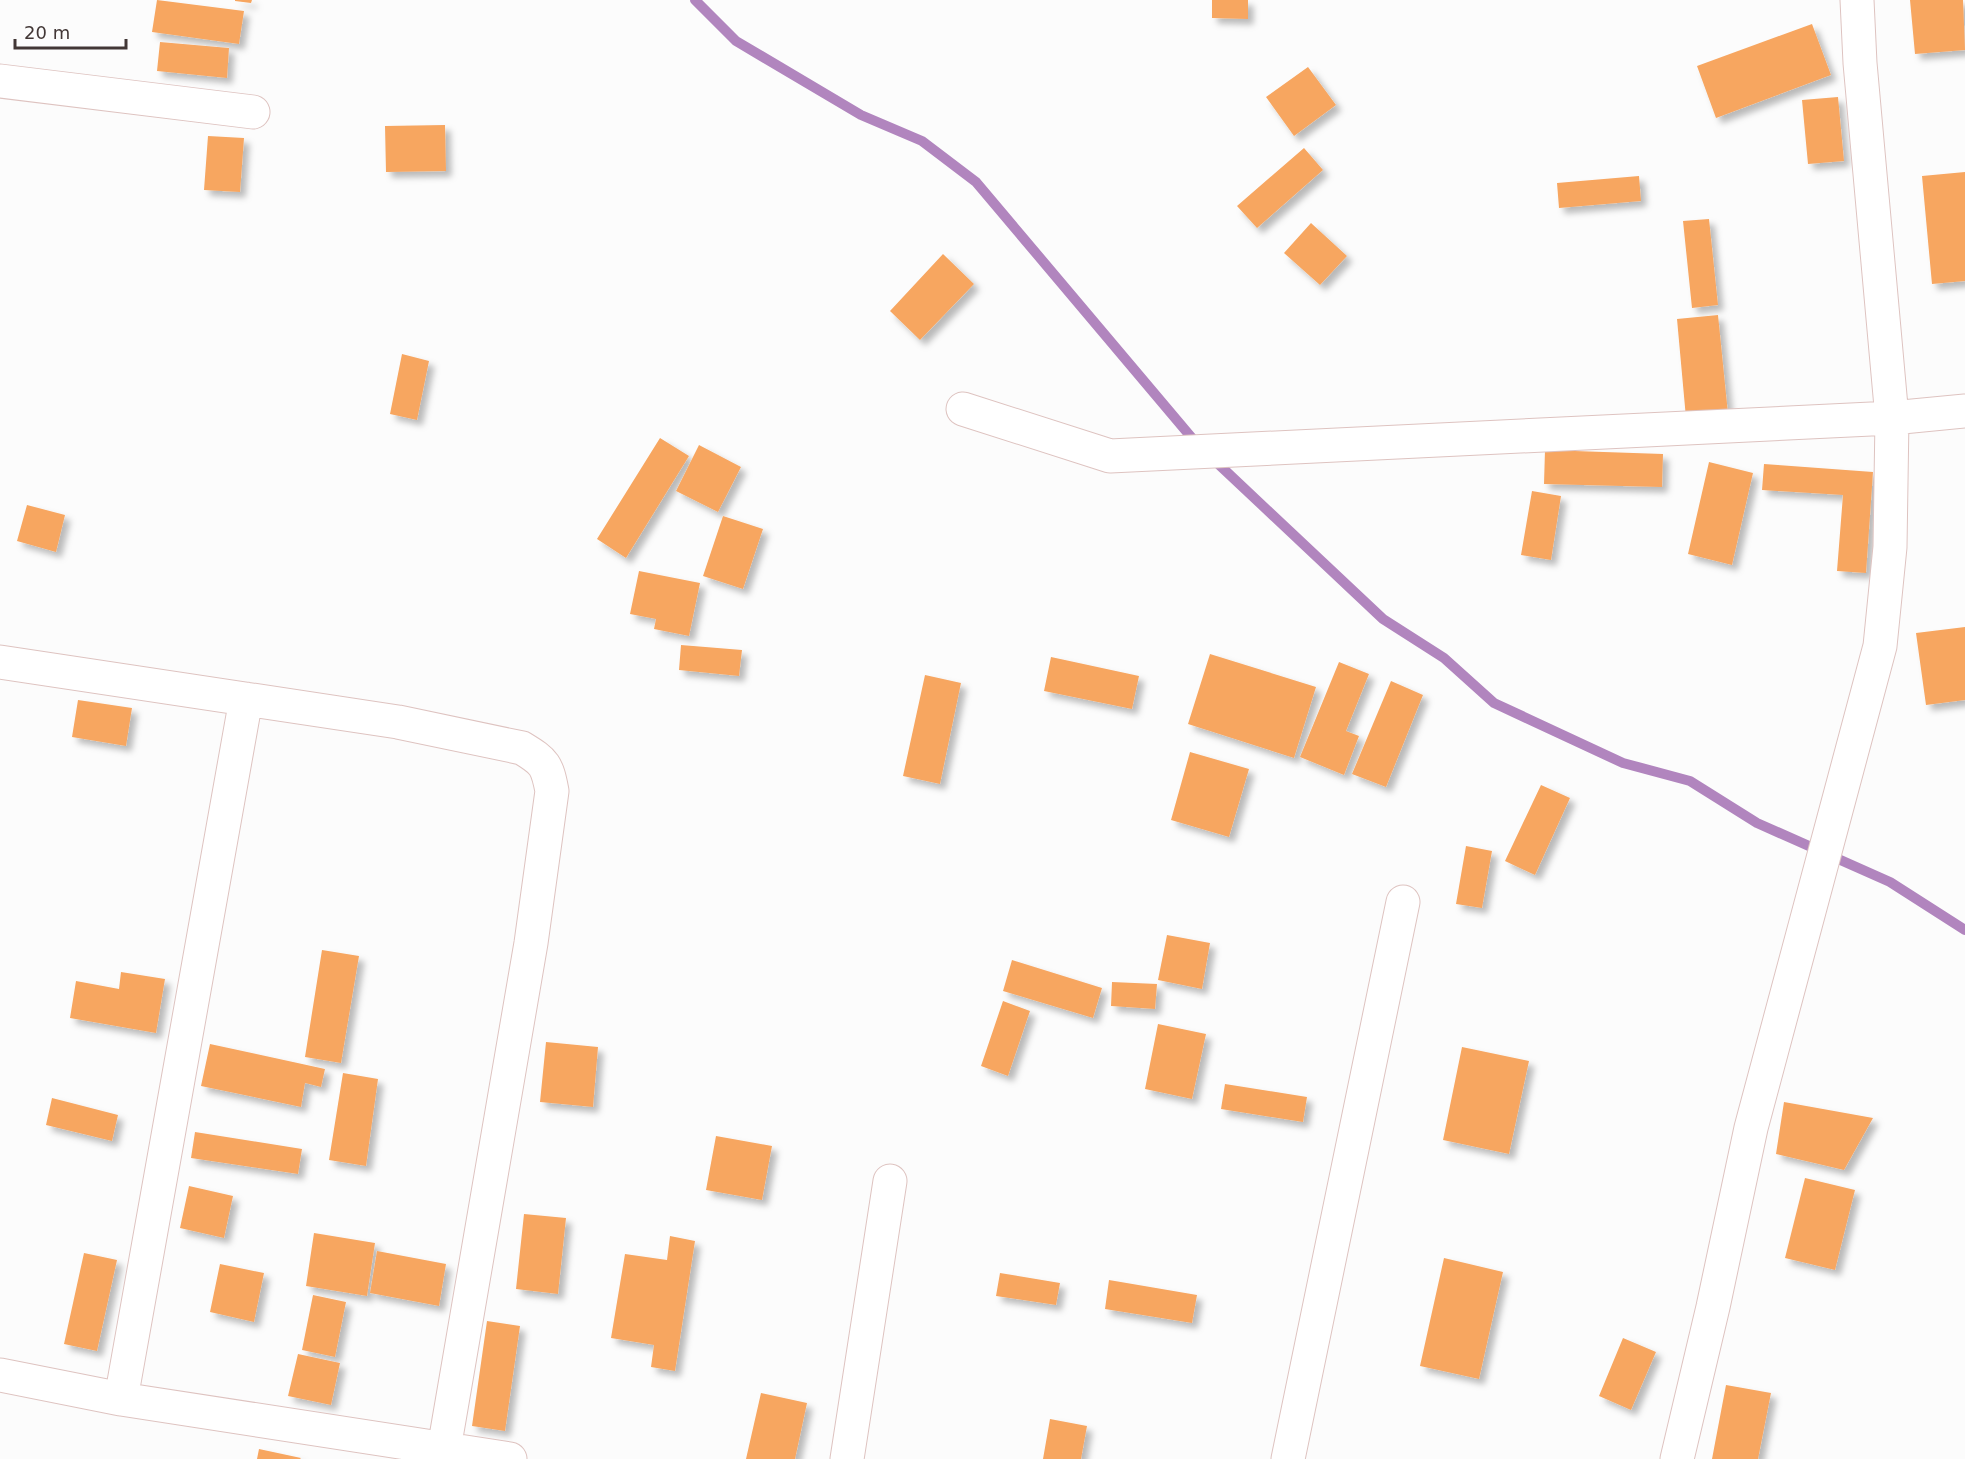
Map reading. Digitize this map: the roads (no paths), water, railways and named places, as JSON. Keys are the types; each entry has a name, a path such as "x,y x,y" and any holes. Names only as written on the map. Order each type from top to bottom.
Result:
{"street":[{"path":"1677,1459 1713,1307 1751,1128 1880,646 1890,547 1892,418 1860,63 1857,0"},
{"path":"0,81 253,112"},
{"path":"963,408 1110,456 1892,418 1965,411"},
{"path":"0,662 398,722 522,748 539,758 548,770 552,791 531,943 444,1449"},
{"path":"122,1399 246,699"},
{"path":"1288,1459 1403,902"},
{"path":"847,1459 890,1181"},
{"path":"0,1375 122,1399 510,1459"}],"waterway":[{"path":"695,0 736,41 861,115 922,141 976,182 1197,444"},
{"path":"1213,459 1383,619 1444,658 1494,703 1623,763 1690,781 1757,823 1890,882 1965,930"}]}
